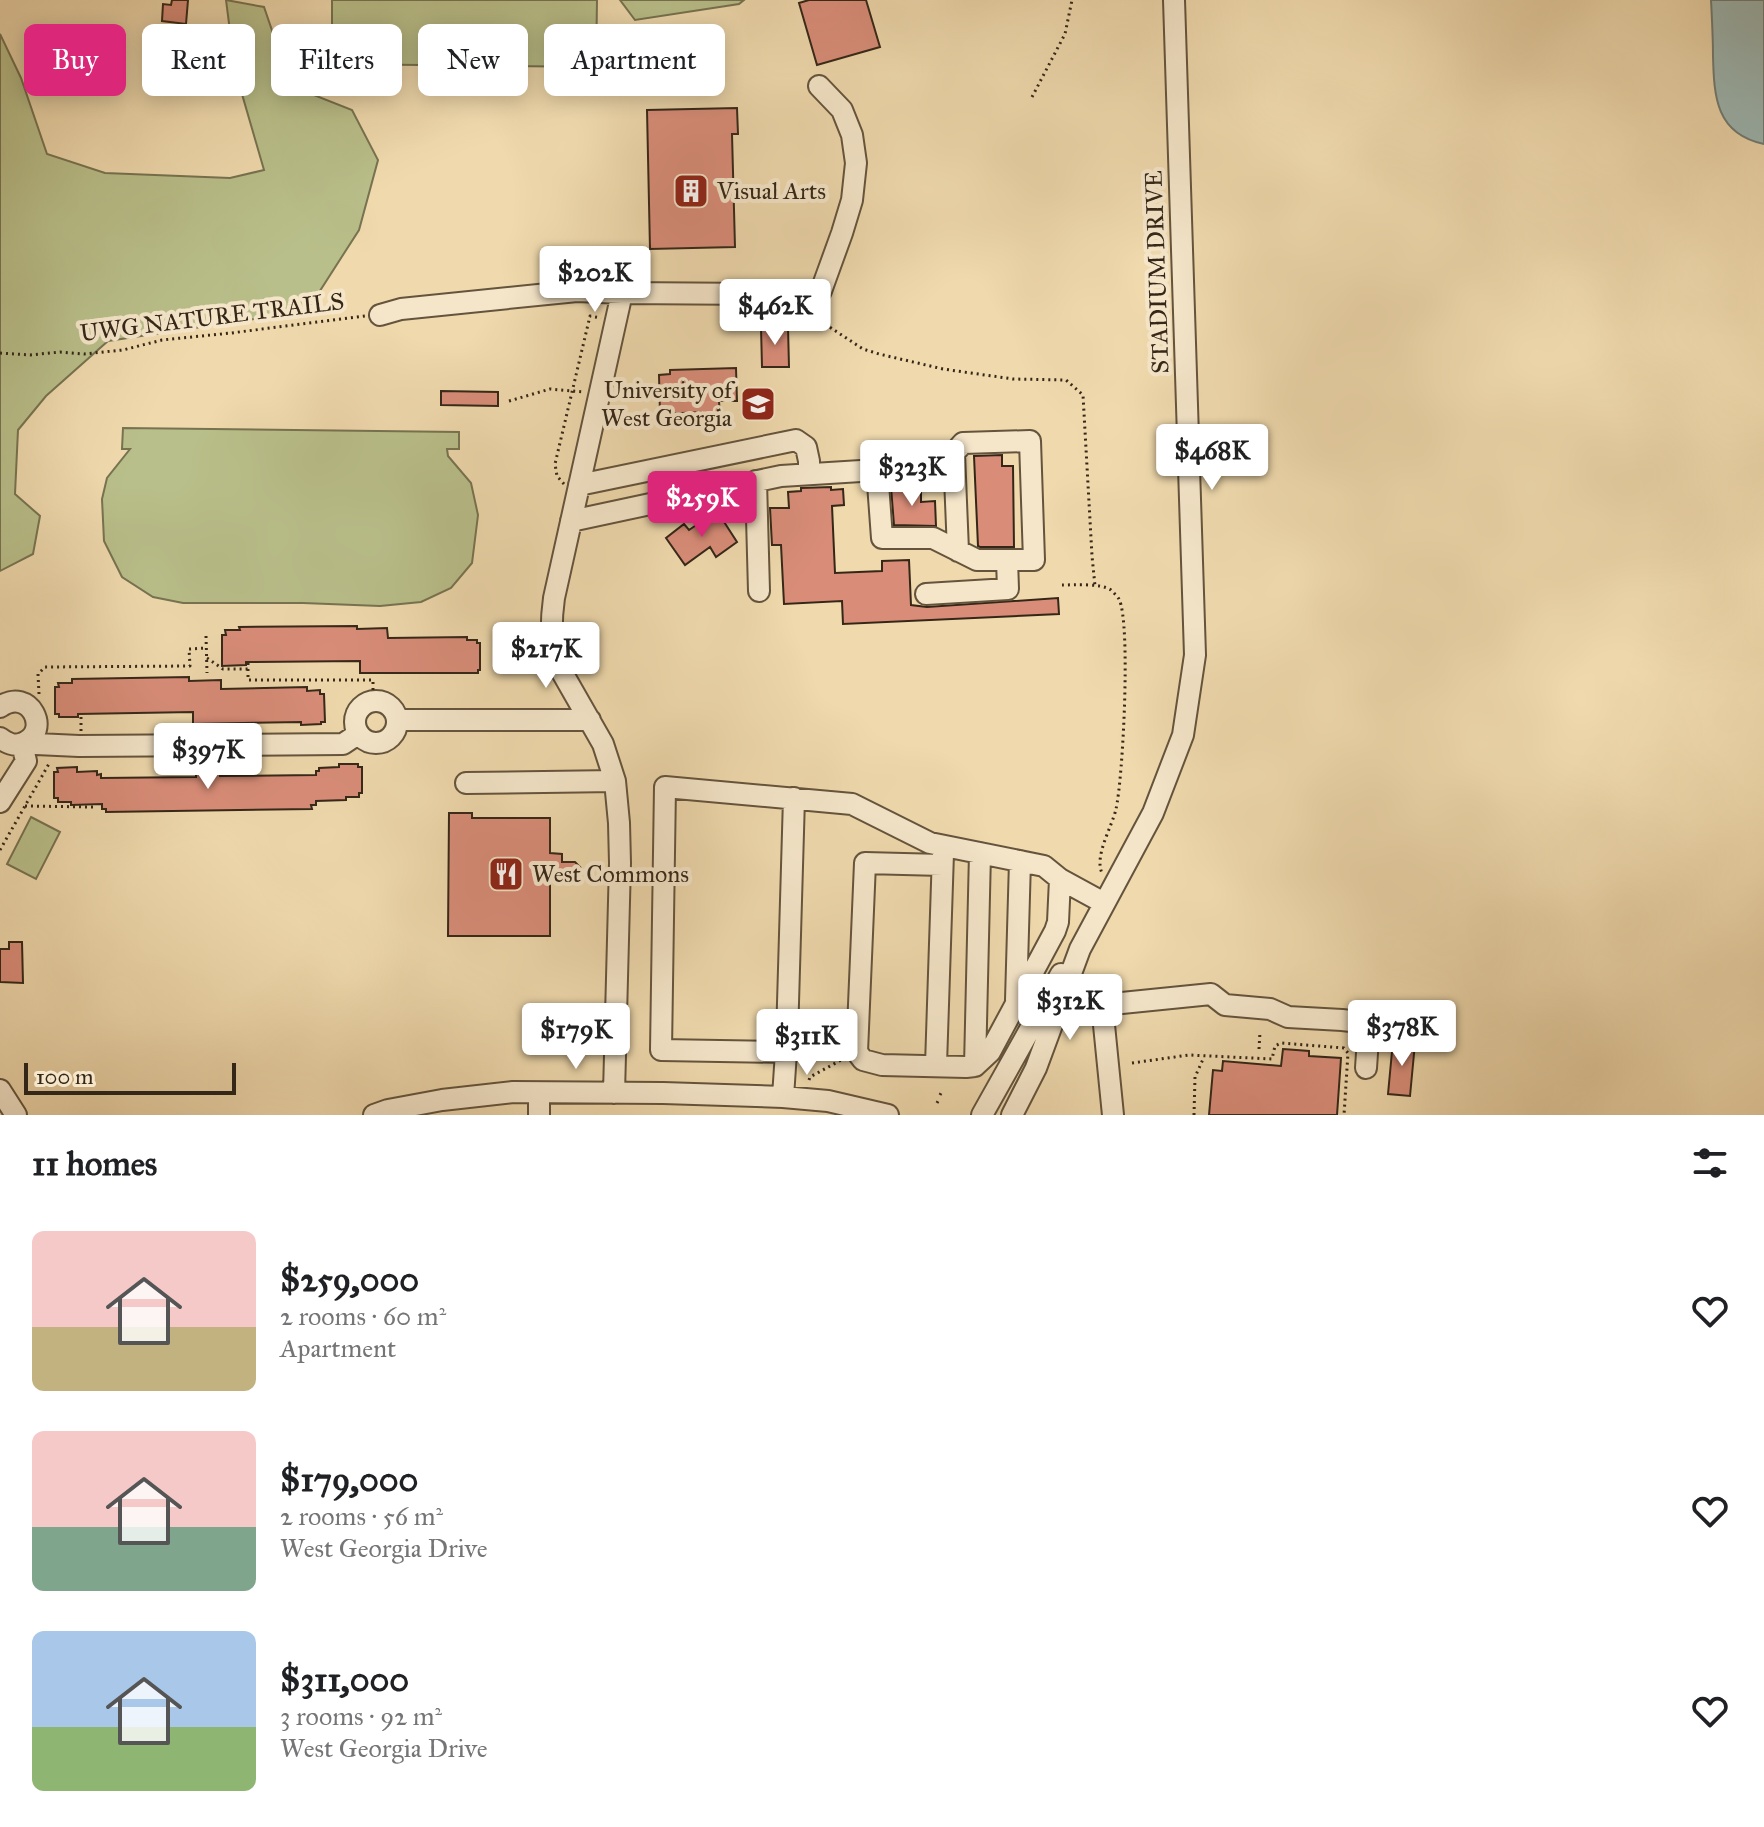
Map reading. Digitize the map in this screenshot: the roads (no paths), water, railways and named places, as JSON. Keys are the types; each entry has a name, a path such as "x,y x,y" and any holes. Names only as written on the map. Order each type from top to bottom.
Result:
{"street":[{"name":"STADIUM DRIVE","path":"1012,1115 1036,1068 1080,949 1153,813 1183,735 1195,655 1174,0"},
{"path":"380,315 401,309 577,291 762,294 787,302 809,314 821,291 842,233 852,200 856,163 852,135 842,110 819,86"},
{"path":"614,1093 620,863 615,781 603,744 555,660 551,627 554,598 571,521 574,487 600,394 622,293"},
{"path":"574,487 796,440 806,447 809,474"},
{"path":"877,470 882,538 933,538 958,551 977,560 1034,560 1030,441 963,443 954,453 958,551"},
{"path":"571,521 781,476 877,470 894,455 954,453"},
{"path":"756,481 759,591"},
{"path":"926,594 1008,589 1007,560"},
{"path":"0,707 13,701 23,702 31,707 37,721 36,730 26,742 26,761 0,802"},
{"path":"373,701 386,703 397,720 394,733 383,742 369,742 358,734 354,720 365,703 373,701"},
{"path":"397,720 590,720"},
{"path":"0,738 7,743 36,744 343,744 358,734"},
{"path":"466,783 615,781"},
{"path":"786,1052 661,1050 665,787 852,804 930,843 943,855 936,1065"},
{"path":"783,1097 794,798"},
{"path":"1060,879 1055,931 990,1052 975,1066 882,1065 863,1060 857,1052 865,863 980,853 1044,866 1060,879 1104,903"},
{"path":"975,1066 980,853"},
{"path":"1015,1004 1020,861"},
{"name":"STADIUM DRIVE","path":"982,1115 1067,964 1080,949"},
{"path":"1113,1115 1102,1005 1211,994 1225,1005 1270,1009 1288,1017 1369,1023 1366,1068"},
{"path":"0,1090 16,1115"},
{"path":"374,1115 388,1110 445,1107 513,1092 783,1097 827,1108 888,1115"},
{"path":"539,1093 539,1115"}],"water":[{"path":"1711,0 1764,0 1764,144 1736,132 1721,112 1715,86"}],"place":[{"name":"Visual Arts","path":"691,191"},
{"name":"University of West Georgia","path":"758,404"},
{"name":"West Commons","path":"506,874"}]}
